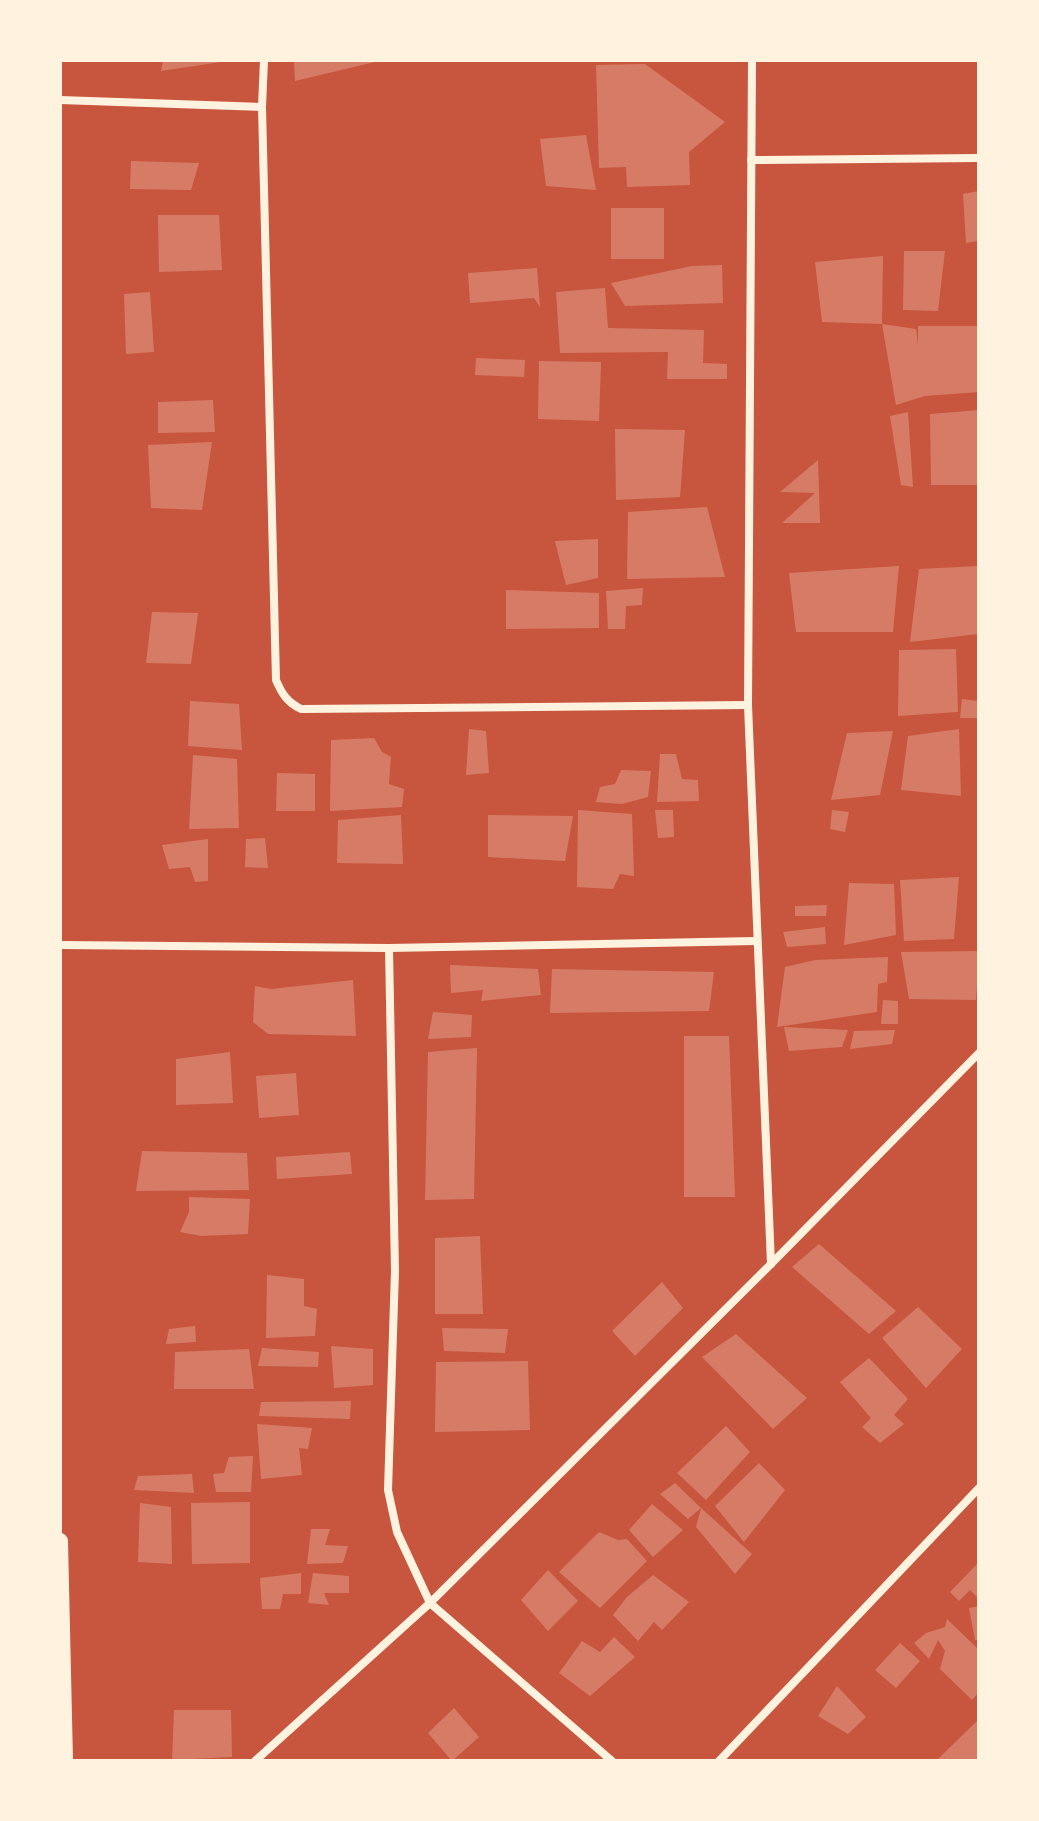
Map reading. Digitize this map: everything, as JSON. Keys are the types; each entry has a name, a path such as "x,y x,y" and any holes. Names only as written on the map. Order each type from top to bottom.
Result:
{"main road":[{"path":"60,1541 65,1761"}],"street":[{"path":"264,60 262,107 276,680 281,694 290,704 301,709 748,705"},
{"path":"752,60 748,705 771,1264"},
{"path":"60,100 262,107"},
{"path":"751,160 979,158"},
{"path":"60,945 389,948 756,941"},
{"path":"389,948 395,1271 388,1490 397,1532 430,1603 612,1761"},
{"path":"255,1761 430,1603 979,1053"},
{"path":"719,1761 979,1488"}],"building":[{"path":"163,60 221,60 221,62 161,71"},
{"path":"294,60 379,60 379,61 295,81"},
{"path":"645,64 725,122 689,152 690,185 627,187 626,167 599,168 596,65"},
{"path":"586,135 596,190 546,186 540,139"},
{"path":"131,161 199,163 191,190 130,189"},
{"path":"979,191 979,241 966,243 963,194"},
{"path":"611,208 664,208 664,259 611,259"},
{"path":"158,215 219,215 222,270 159,272"},
{"path":"904,251 945,251 938,311 903,310"},
{"path":"883,256 882,324 822,322 815,262"},
{"path":"722,265 723,303 625,306 611,283 692,266"},
{"path":"537,268 540,307 534,298 470,303 468,273"},
{"path":"605,288 608,328 704,330 703,363 727,364 727,379 667,379 668,352 560,353 556,292"},
{"path":"150,292 154,352 126,354 124,294"},
{"path":"882,324 916,329 918,346 918,326 979,326 979,392 925,396 896,405"},
{"path":"476,358 525,360 524,377 475,375"},
{"path":"539,361 601,362 599,421 538,419"},
{"path":"213,400 215,432 158,433 158,402"},
{"path":"979,410 979,485 931,485 930,414"},
{"path":"908,412 913,487 901,485 890,416"},
{"path":"615,429 685,430 680,497 616,500"},
{"path":"212,442 202,510 151,508 148,445"},
{"path":"818,460 820,523 782,523 815,493 780,492"},
{"path":"707,507 725,577 627,579 628,512"},
{"path":"598,539 598,578 566,585 555,541"},
{"path":"899,566 893,632 796,632 789,573"},
{"path":"979,566 979,634 910,642 919,569"},
{"path":"643,588 642,605 626,606 625,629 608,629 606,591"},
{"path":"506,590 599,593 599,628 506,629"},
{"path":"152,612 198,613 191,664 146,663"},
{"path":"956,649 958,712 898,716 899,650"},
{"path":"962,699 979,701 979,718 960,718"},
{"path":"190,701 239,704 242,750 188,746"},
{"path":"469,729 486,731 489,773 466,775"},
{"path":"959,729 961,796 901,790 908,736"},
{"path":"893,731 880,795 831,800 847,733"},
{"path":"374,738 382,752 391,757 389,784 404,789 402,807 330,811 331,740"},
{"path":"660,754 676,754 682,779 698,780 699,801 657,802"},
{"path":"193,755 237,759 239,828 189,829"},
{"path":"621,770 651,771 648,797 622,804 596,802 600,787 615,784"},
{"path":"277,773 315,774 315,811 276,811"},
{"path":"578,810 632,814 634,876 620,874 613,889 577,887"},
{"path":"655,810 673,810 674,837 658,838"},
{"path":"832,810 849,812 845,832 830,829"},
{"path":"401,815 403,864 337,863 338,820"},
{"path":"488,815 573,816 565,861 488,857"},
{"path":"265,838 268,868 245,867 246,839"},
{"path":"208,839 208,881 195,882 190,867 169,869 162,845"},
{"path":"959,877 954,939 904,941 900,880"},
{"path":"849,883 894,884 896,935 844,945"},
{"path":"827,905 826,916 795,916 795,906"},
{"path":"825,927 826,944 787,947 783,932"},
{"path":"979,951 976,1000 909,999 901,952"},
{"path":"888,957 887,982 878,984 877,1012 777,1027 785,967 815,960"},
{"path":"450,965 538,969 541,995 481,1001 483,990 451,993"},
{"path":"552,969 714,972 709,1011 550,1013"},
{"path":"353,980 356,1036 268,1034 253,1022 255,986 271,989"},
{"path":"883,1000 898,1001 898,1024 881,1024"},
{"path":"433,1012 472,1015 471,1037 428,1039"},
{"path":"784,1027 848,1030 842,1047 789,1051"},
{"path":"895,1030 892,1044 850,1049 854,1031"},
{"path":"684,1036 729,1036 735,1197 684,1197"},
{"path":"477,1048 474,1199 425,1200 428,1052"},
{"path":"230,1052 233,1103 176,1105 176,1059"},
{"path":"296,1073 299,1115 259,1118 256,1076"},
{"path":"142,1151 247,1153 249,1190 136,1191"},
{"path":"350,1152 352,1174 277,1179 276,1157"},
{"path":"189,1197 250,1199 248,1234 201,1236 180,1232 189,1212"},
{"path":"480,1236 483,1314 435,1314 435,1238"},
{"path":"819,1244 896,1311 869,1334 792,1267"},
{"path":"267,1275 304,1279 304,1306 317,1309 315,1336 266,1338"},
{"path":"662,1282 683,1308 635,1356 612,1331"},
{"path":"918,1307 962,1349 926,1388 882,1338"},
{"path":"195,1326 196,1342 166,1344 169,1329"},
{"path":"442,1328 508,1329 505,1353 444,1351"},
{"path":"736,1334 807,1398 773,1429 702,1357"},
{"path":"331,1346 373,1349 373,1385 334,1388"},
{"path":"262,1348 319,1352 318,1367 258,1366"},
{"path":"249,1349 254,1389 174,1389 175,1352"},
{"path":"869,1358 908,1399 894,1415 904,1424 880,1443 862,1427 871,1418 840,1382"},
{"path":"528,1361 530,1430 435,1432 436,1362"},
{"path":"351,1401 350,1419 259,1416 261,1402"},
{"path":"257,1424 312,1428 308,1449 299,1448 302,1475 261,1479"},
{"path":"726,1426 750,1452 706,1500 677,1473"},
{"path":"253,1456 251,1492 216,1492 213,1474 224,1473 229,1457"},
{"path":"759,1463 785,1490 744,1542 715,1506"},
{"path":"192,1474 194,1493 134,1490 138,1476"},
{"path":"675,1483 701,1508 688,1519 660,1494"},
{"path":"250,1502 250,1563 192,1564 191,1503"},
{"path":"140,1503 171,1507 172,1564 138,1562"},
{"path":"652,1504 683,1530 653,1557 629,1530"},
{"path":"701,1508 752,1554 735,1574 696,1527"},
{"path":"311,1529 330,1529 325,1545 348,1546 343,1563 307,1564"},
{"path":"599,1532 618,1540 627,1539 647,1561 600,1608 559,1572"},
{"path":"979,1562 979,1599 970,1590 959,1601 950,1592"},
{"path":"548,1570 578,1601 548,1631 521,1600"},
{"path":"301,1573 301,1594 283,1594 280,1609 262,1609 260,1578"},
{"path":"313,1573 349,1576 349,1593 324,1593 329,1605 308,1603"},
{"path":"653,1575 689,1602 662,1630 654,1622 638,1641 613,1615 627,1597"},
{"path":"979,1606 979,1640 975,1640 969,1608"},
{"path":"947,1619 979,1650 979,1692 972,1700 940,1669 945,1651 938,1640 929,1659 914,1643 926,1633 945,1627"},
{"path":"614,1637 635,1657 590,1696 559,1673 582,1641 600,1652"},
{"path":"900,1643 920,1661 896,1688 875,1670"},
{"path":"837,1686 866,1717 848,1734 818,1716"},
{"path":"454,1708 479,1737 452,1761 428,1733"},
{"path":"174,1710 231,1710 232,1757 172,1760"},
{"path":"979,1719 979,1761 940,1761 938,1759"}]}
